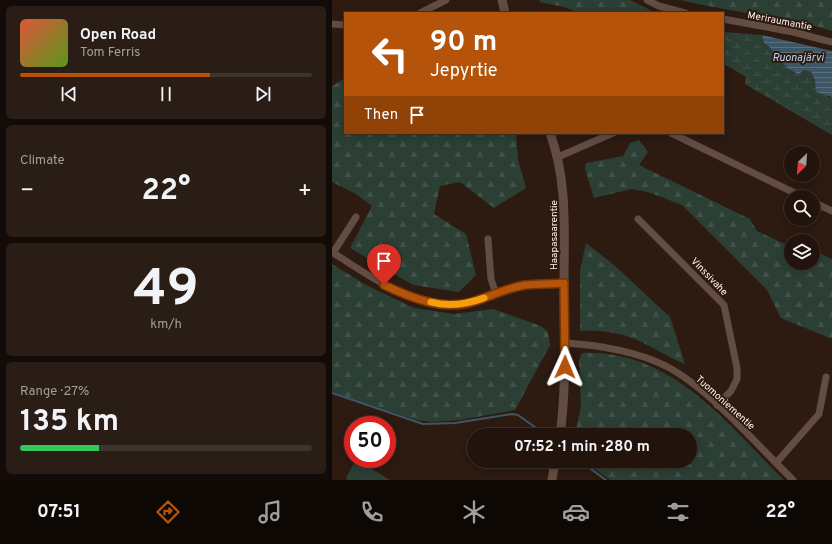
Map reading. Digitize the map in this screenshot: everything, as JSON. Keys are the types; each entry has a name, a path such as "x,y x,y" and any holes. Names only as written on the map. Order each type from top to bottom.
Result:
{"main road":[{"path":"502,0 505,12"},
{"name":"Haapasaarentie","path":"550,134 558,158 564,188 565,343 564,391 561,428"},
{"path":"552,480 554,468"}],"street":[{"path":"429,11 446,0"},
{"path":"647,0 659,6 681,12"},
{"name":"Meriraumantie","path":"724,20 793,32 832,42"},
{"path":"332,25 344,25"},
{"path":"558,158 611,134"},
{"path":"673,134 789,190"},
{"path":"820,205 832,211"},
{"path":"356,217 333,253 374,281 415,298 435,303 455,305 470,303 524,285 564,283"},
{"name":"Vinssivahe","path":"638,219 724,305 737,368 737,379 731,390 718,406"},
{"path":"488,239 491,279 496,294"},
{"name":"Tuomoniementie","path":"565,343 603,347 653,361 679,375 718,406 793,480"},
{"path":"776,463 819,414 826,377"}],"green space":[{"path":"540,0 630,0 654,12 577,12 564,7 540,2"},
{"path":"681,0 832,0 832,31 794,21"},
{"path":"724,32 762,35 764,43 772,49 794,73 804,70 811,72 828,97 832,97 832,135 745,84 746,77 724,64"},
{"path":"344,79 344,134 516,134 518,160 526,188 494,208 460,182 440,186 434,214 466,234 476,275 459,292 413,285 350,248 372,206 356,194 332,182 332,86"},
{"path":"639,140 648,152 639,165 750,219 757,231 784,244 784,270 820,270 820,253 832,259 832,339 781,318 767,290 682,205 648,192 631,189 594,198 585,169 586,163 623,156 630,143"},
{"path":"586,243 614,265 670,317 685,364 628,337 608,332 580,331 580,271"},
{"path":"332,264 366,285 414,308 454,314 493,309 541,326 548,332 550,345 515,410 460,420 432,422 416,420 332,392"},
{"path":"582,353 614,355 644,363 670,377 695,394 719,414 784,480 610,480 594,468 697,468 697,428 576,428 581,406 579,360"},
{"path":"351,468 370,468 390,480 347,480 346,478"}],"water":[{"name":"Ruonajärvi","path":"762,35 832,51 832,97 816,92 815,80 811,72 804,70 799,74 793,72 784,65 769,46 764,43"}],"waterway":[{"path":"332,393 423,424 455,423 512,414 518,415 536,428"},
{"path":"590,468 606,480"}],"slow traffic":[{"path":"431,302 455,305 470,303 484,298"}],"route":[{"path":"384,285 415,298 435,303 455,305 470,303 524,285 564,283 565,367"}]}
